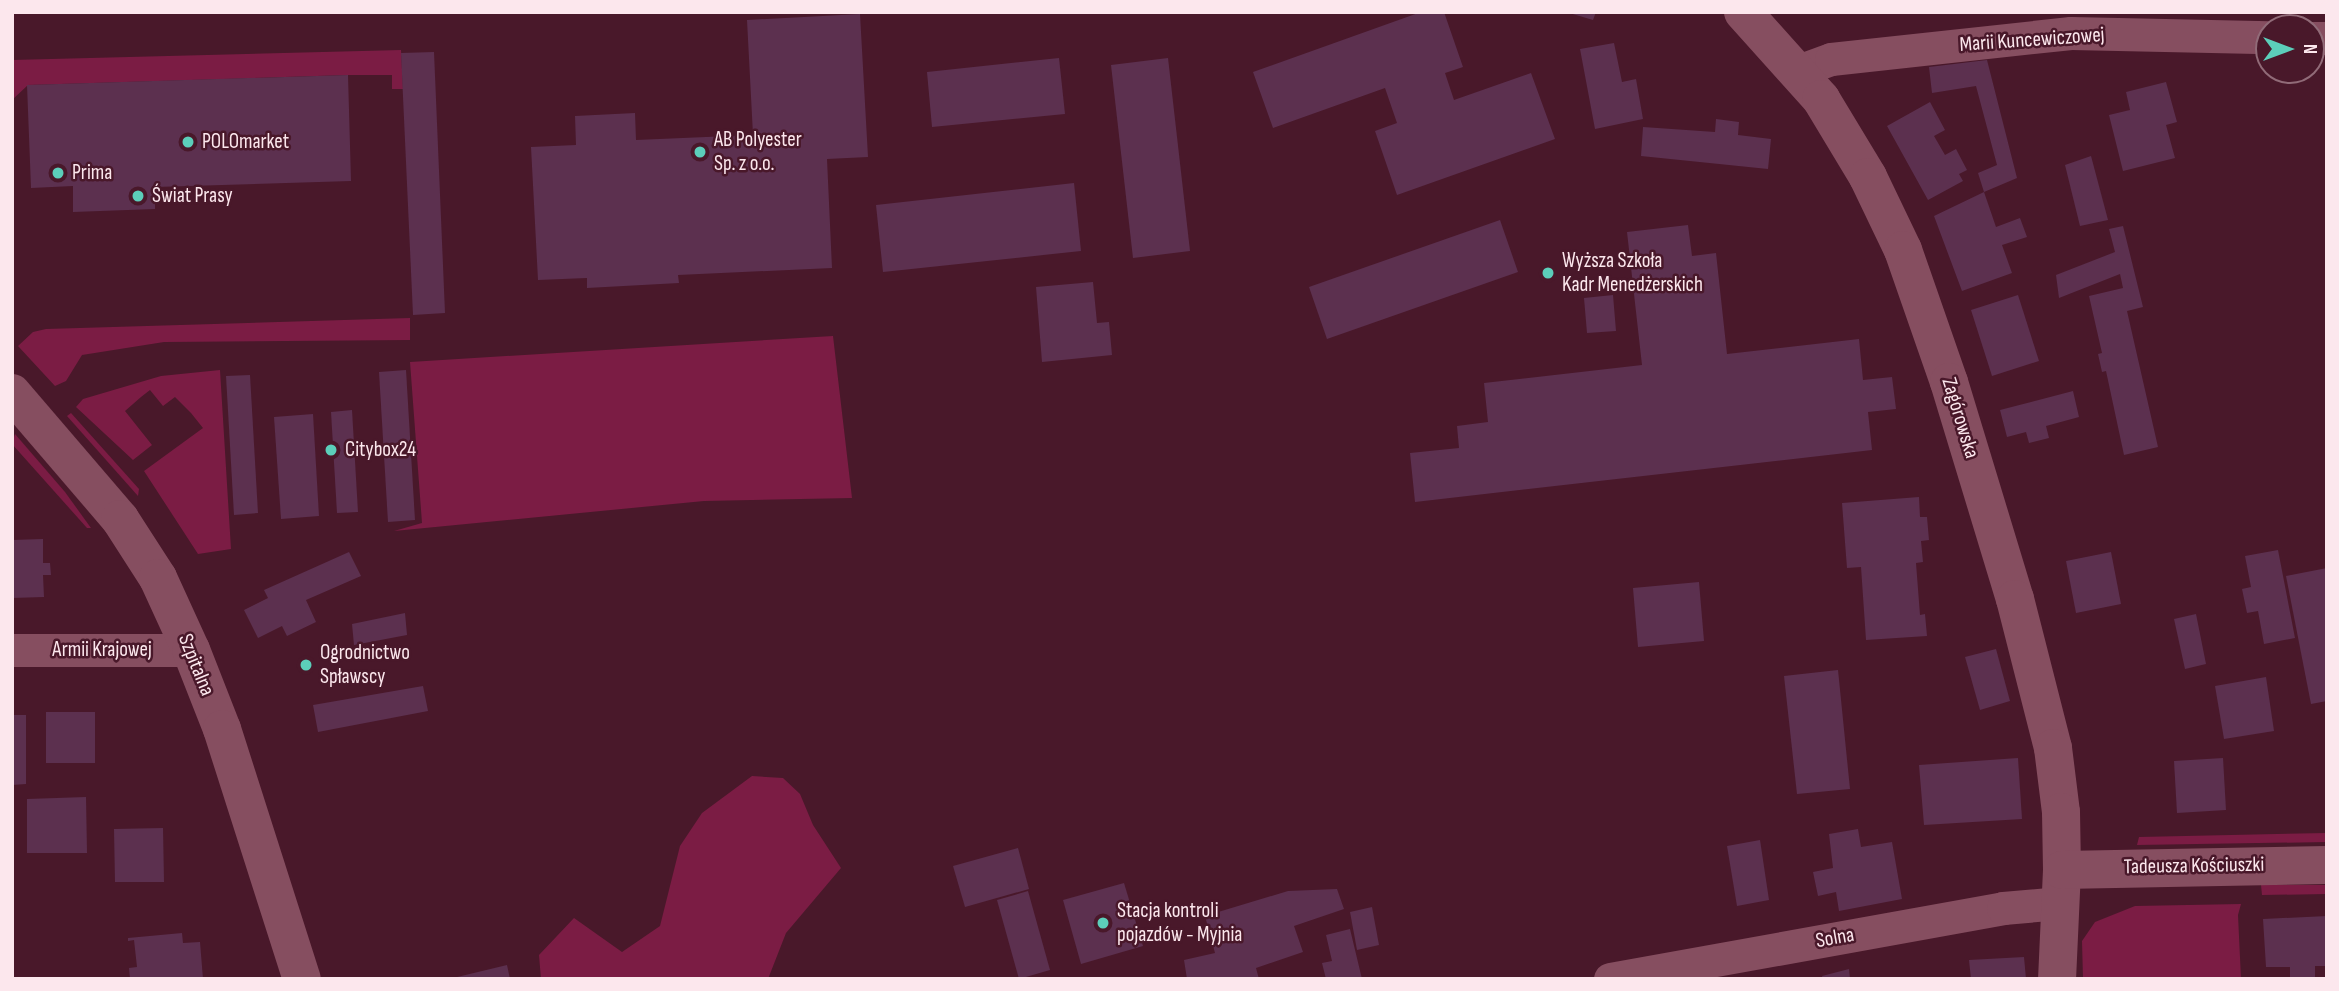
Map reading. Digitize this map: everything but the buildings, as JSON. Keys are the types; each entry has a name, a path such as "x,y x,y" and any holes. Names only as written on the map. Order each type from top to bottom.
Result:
{"street":[{"name":"Zagórowska","path":"1743,12 1821,99 1845,137 1887,215 1923,303 1945,369 2015,599 2045,710 2060,811 2061,887 2057,979"},
{"name":"Marii Kuncewiczowej","path":"1798,71 1832,59 2071,33 2255,37"},
{"name":"Szpitalna","path":"12,393 120,519 158,578 191,650 222,729 302,979"},
{"name":"Armii Krajowej","path":"12,650 191,650"},
{"name":"Tadeusza Kościuszki","path":"2061,887 2327,864"},
{"name":"Solna","path":"1610,979 2003,908 2061,887"}],"shaded area":[{"path":"401,50 403,89 392,89 392,75 348,75 28,85 12,100 12,60"},
{"path":"410,318 410,340 164,342 82,355 66,381 55,386 18,346 33,332 46,329"},
{"path":"833,336 852,498 704,501 394,531 422,523 410,362"},
{"path":"220,370 231,549 198,554 144,471 203,428 191,413 175,397 163,406 150,390 141,397 125,411 152,445 133,460 76,407 83,399 161,376"},
{"path":"71,413 139,489 138,496 67,416"},
{"path":"15,434 65,492 91,528 87,528 12,444"},
{"path":"752,776 783,778 800,794 813,825 841,868 786,933 768,979 541,979 539,955 574,918 622,952 660,926 680,846 702,813"},
{"path":"2327,833 2327,842 2137,845 2139,837"},
{"path":"2261,885 2327,885 2327,894 2262,895"},
{"path":"2241,904 2238,915 2241,979 2083,979 2082,941 2095,922 2135,906"}],"place":[{"name":"POLOmarket","path":"188,142"},
{"name":"AB Polyester Sp. z o.o.","path":"700,152"},
{"name":"Prima","path":"58,173"},
{"name":"Świat Prasy","path":"138,196"},
{"name":"Wyższa Szkoła Kadr Menedżerskich","path":"1548,273"},
{"name":"Citybox24","path":"331,450"},
{"name":"Ogrodnictwo Spławscy","path":"306,665"},
{"name":"Stacja kontroli pojazdów - Myjnia","path":"1103,923"}]}
